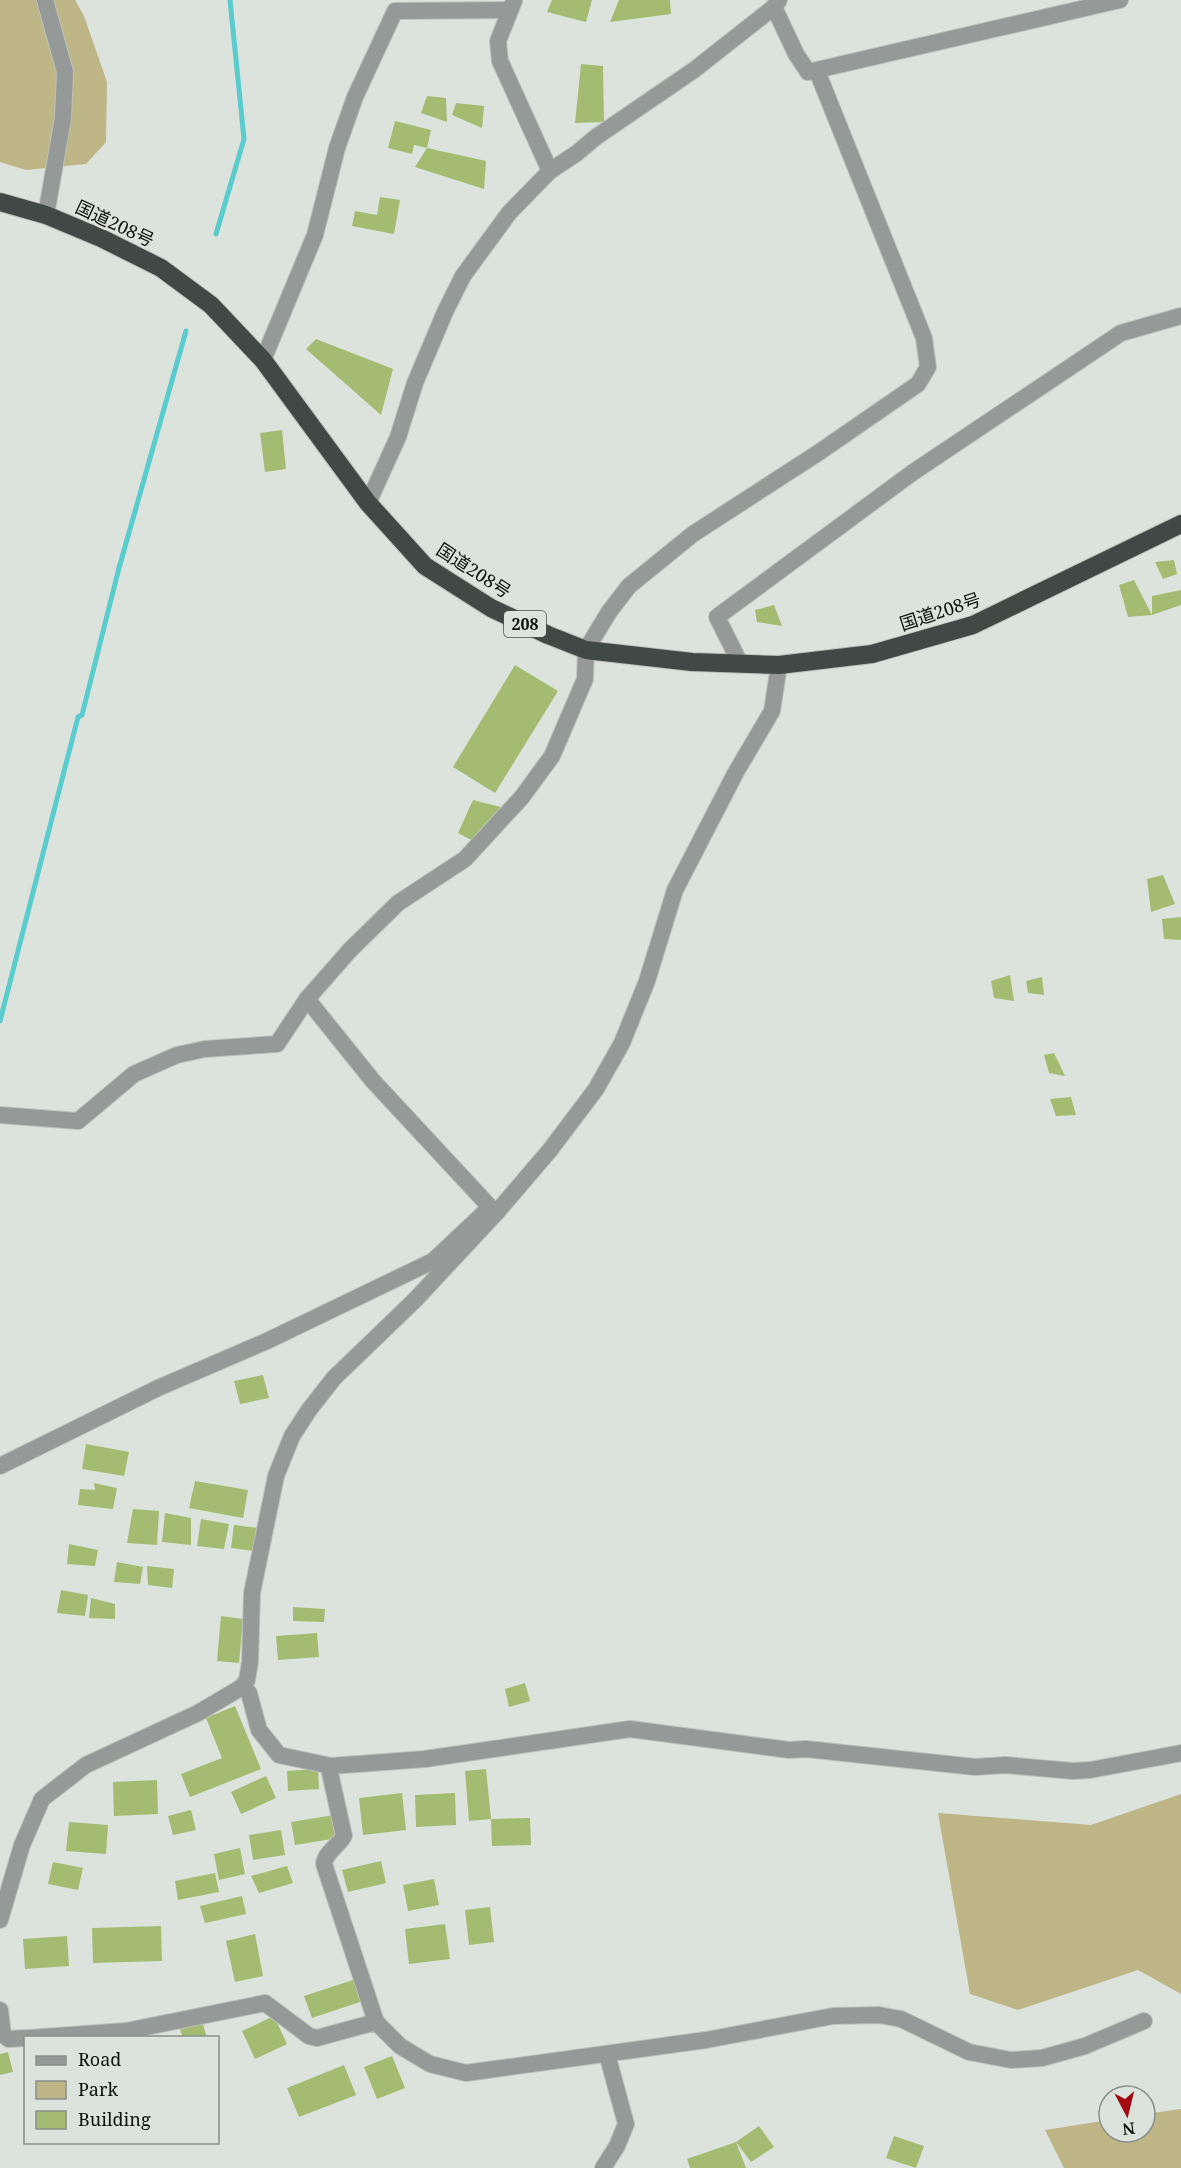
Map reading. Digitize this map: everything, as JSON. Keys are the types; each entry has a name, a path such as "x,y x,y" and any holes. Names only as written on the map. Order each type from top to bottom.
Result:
{"highway":[{"name":"国道208号","path":"0,202 46,215 100,238 161,268 212,305 263,360 368,503 425,566 491,608 548,636 586,650 693,662 779,665 872,654 973,625 1181,524"}],"street":[{"path":"45,0 65,72 63,118 46,215"},
{"path":"368,503 398,437 415,383 463,276 509,213 550,171 694,70 777,3 796,54 808,72 1120,0"},
{"path":"263,360 315,235 338,148 355,97 395,11 512,5 498,40 500,61 550,171"},
{"path":"0,1115 78,1121 134,1074 177,1055 205,1048 277,1044 307,999 350,950 398,903 465,860 522,797 552,756 585,680 586,650 609,612 629,586 693,534 918,384 927,367 924,338 817,71"},
{"path":"740,663 717,617 912,473 1121,333 1181,316"},
{"path":"0,1920 22,1845 42,1799 86,1765 198,1713 242,1687 247,1680 250,1662 252,1593 276,1476 292,1436 334,1378 415,1300 550,1150 596,1089 622,1043 647,981 675,890 736,772 772,711 779,665"},
{"path":"307,999 373,1081 494,1210"},
{"path":"0,1466 158,1388 267,1341 433,1261 494,1210"},
{"path":"242,1687 249,1694 259,1730 279,1755 331,1766 425,1759 630,1729 789,1750 806,1749 975,1767 1005,1765 1090,1770 1181,1753"},
{"path":"331,1766 330,1773 344,1836 325,1857 324,1864 376,2022 400,2046 430,2064 466,2073 706,2040 833,2016 879,2015 901,2019 969,2052 1011,2060 1042,2058 1085,2046 1144,2021"},
{"path":"55,2036 126,2031 265,2003 309,2036 317,2038 376,2022"},
{"path":"0,2010 3,2035 9,2039 24,2038"},
{"path":"603,2168 626,2124 607,2054"}],"green space":[{"path":"0,0 75,0 84,16 107,82 106,142 86,164 26,170 0,162"},
{"path":"1181,1794 1181,1994 1138,1970 1018,2010 970,1994 938,1813 1091,1825"},
{"path":"1181,2109 1181,2168 1064,2168 1045,2130 1097,2122 1097,2144 1157,2144 1157,2112"}],"building":[{"path":"552,0 592,0 586,22 547,12"},
{"path":"619,0 670,0 671,14 610,22"},
{"path":"581,64 603,66 604,122 575,123"},
{"path":"427,96 446,98 447,122 421,113"},
{"path":"456,103 484,106 482,128 452,115"},
{"path":"395,121 431,130 427,148 414,145 412,154 388,148"},
{"path":"427,148 486,161 484,189 415,167"},
{"path":"380,197 400,200 394,234 352,226 355,211 377,215"},
{"path":"316,339 393,369 381,415 306,349"},
{"path":"282,430 286,469 265,472 260,433"},
{"path":"1174,560 1177,574 1163,579 1155,562"},
{"path":"1134,580 1152,615 1128,617 1119,585"},
{"path":"1181,590 1181,605 1152,615 1152,596"},
{"path":"774,605 782,626 757,622 755,610"},
{"path":"515,665 558,691 495,793 453,767"},
{"path":"473,800 501,807 479,844 458,833"},
{"path":"1163,875 1175,904 1151,912 1147,879"},
{"path":"1181,917 1181,940 1164,939 1162,919"},
{"path":"1010,975 1014,1001 994,998 991,981"},
{"path":"1042,977 1044,995 1028,993 1026,981"},
{"path":"1054,1053 1065,1076 1049,1073 1044,1055"},
{"path":"1071,1097 1076,1115 1056,1116 1050,1099"},
{"path":"263,1375 269,1398 240,1404 234,1381"},
{"path":"86,1444 129,1452 124,1476 82,1469"},
{"path":"195,1481 248,1490 243,1518 189,1508"},
{"path":"94,1483 117,1488 113,1509 78,1505 80,1489 95,1490"},
{"path":"133,1509 159,1511 157,1545 127,1543"},
{"path":"165,1513 191,1518 191,1545 162,1542"},
{"path":"201,1519 229,1524 224,1549 197,1546"},
{"path":"234,1525 257,1528 254,1551 231,1548"},
{"path":"69,1544 98,1550 95,1566 67,1564"},
{"path":"117,1562 143,1567 140,1584 114,1582"},
{"path":"147,1566 174,1569 172,1588 148,1585"},
{"path":"61,1590 88,1595 85,1616 57,1613"},
{"path":"91,1598 115,1604 115,1619 89,1618"},
{"path":"293,1607 325,1609 324,1622 293,1621"},
{"path":"221,1616 243,1619 239,1663 217,1661"},
{"path":"317,1633 319,1657 278,1660 276,1636"},
{"path":"525,1683 530,1701 509,1707 505,1689"},
{"path":"235,1706 261,1769 190,1797 181,1774 222,1758 206,1718"},
{"path":"318,1769 319,1789 288,1791 287,1771"},
{"path":"486,1769 491,1819 469,1821 465,1771"},
{"path":"266,1776 276,1798 241,1814 231,1792"},
{"path":"157,1780 158,1814 114,1816 113,1782"},
{"path":"402,1793 406,1830 363,1835 359,1798"},
{"path":"455,1793 456,1825 416,1827 415,1795"},
{"path":"191,1810 196,1830 173,1835 168,1816"},
{"path":"334,1815 338,1838 295,1845 291,1822"},
{"path":"530,1818 531,1845 492,1846 491,1819"},
{"path":"69,1822 108,1825 106,1854 66,1851"},
{"path":"281,1830 285,1855 253,1860 249,1835"},
{"path":"240,1848 245,1874 219,1880 214,1854"},
{"path":"381,1861 386,1883 348,1892 342,1870"},
{"path":"53,1862 83,1868 78,1890 48,1884"},
{"path":"287,1866 293,1883 259,1893 251,1876"},
{"path":"215,1873 219,1892 178,1900 175,1881"},
{"path":"434,1879 439,1905 408,1911 403,1885"},
{"path":"242,1896 246,1914 205,1923 200,1906"},
{"path":"490,1907 494,1942 469,1945 465,1910"},
{"path":"445,1924 450,1959 409,1964 405,1929"},
{"path":"161,1926 162,1961 93,1963 92,1928"},
{"path":"255,1934 263,1976 235,1982 226,1941"},
{"path":"67,1936 69,1966 25,1969 23,1939"},
{"path":"356,1979 363,2001 312,2018 304,1996"},
{"path":"274,2016 287,2044 255,2059 242,2031"},
{"path":"201,2018 206,2036 182,2036 178,2024"},
{"path":"8,2052 13,2072 0,2075 0,2054"},
{"path":"392,2056 405,2088 377,2099 364,2067"},
{"path":"344,2065 356,2095 299,2117 287,2088"},
{"path":"759,2126 774,2147 751,2162 736,2142"},
{"path":"894,2136 924,2146 916,2168 886,2158"},
{"path":"736,2142 746,2168 690,2168 687,2159"}],"waterway":[{"path":"216,234 244,139 230,0"},
{"path":"0,1021 78,717 82,715 119,568 186,331"}]}
